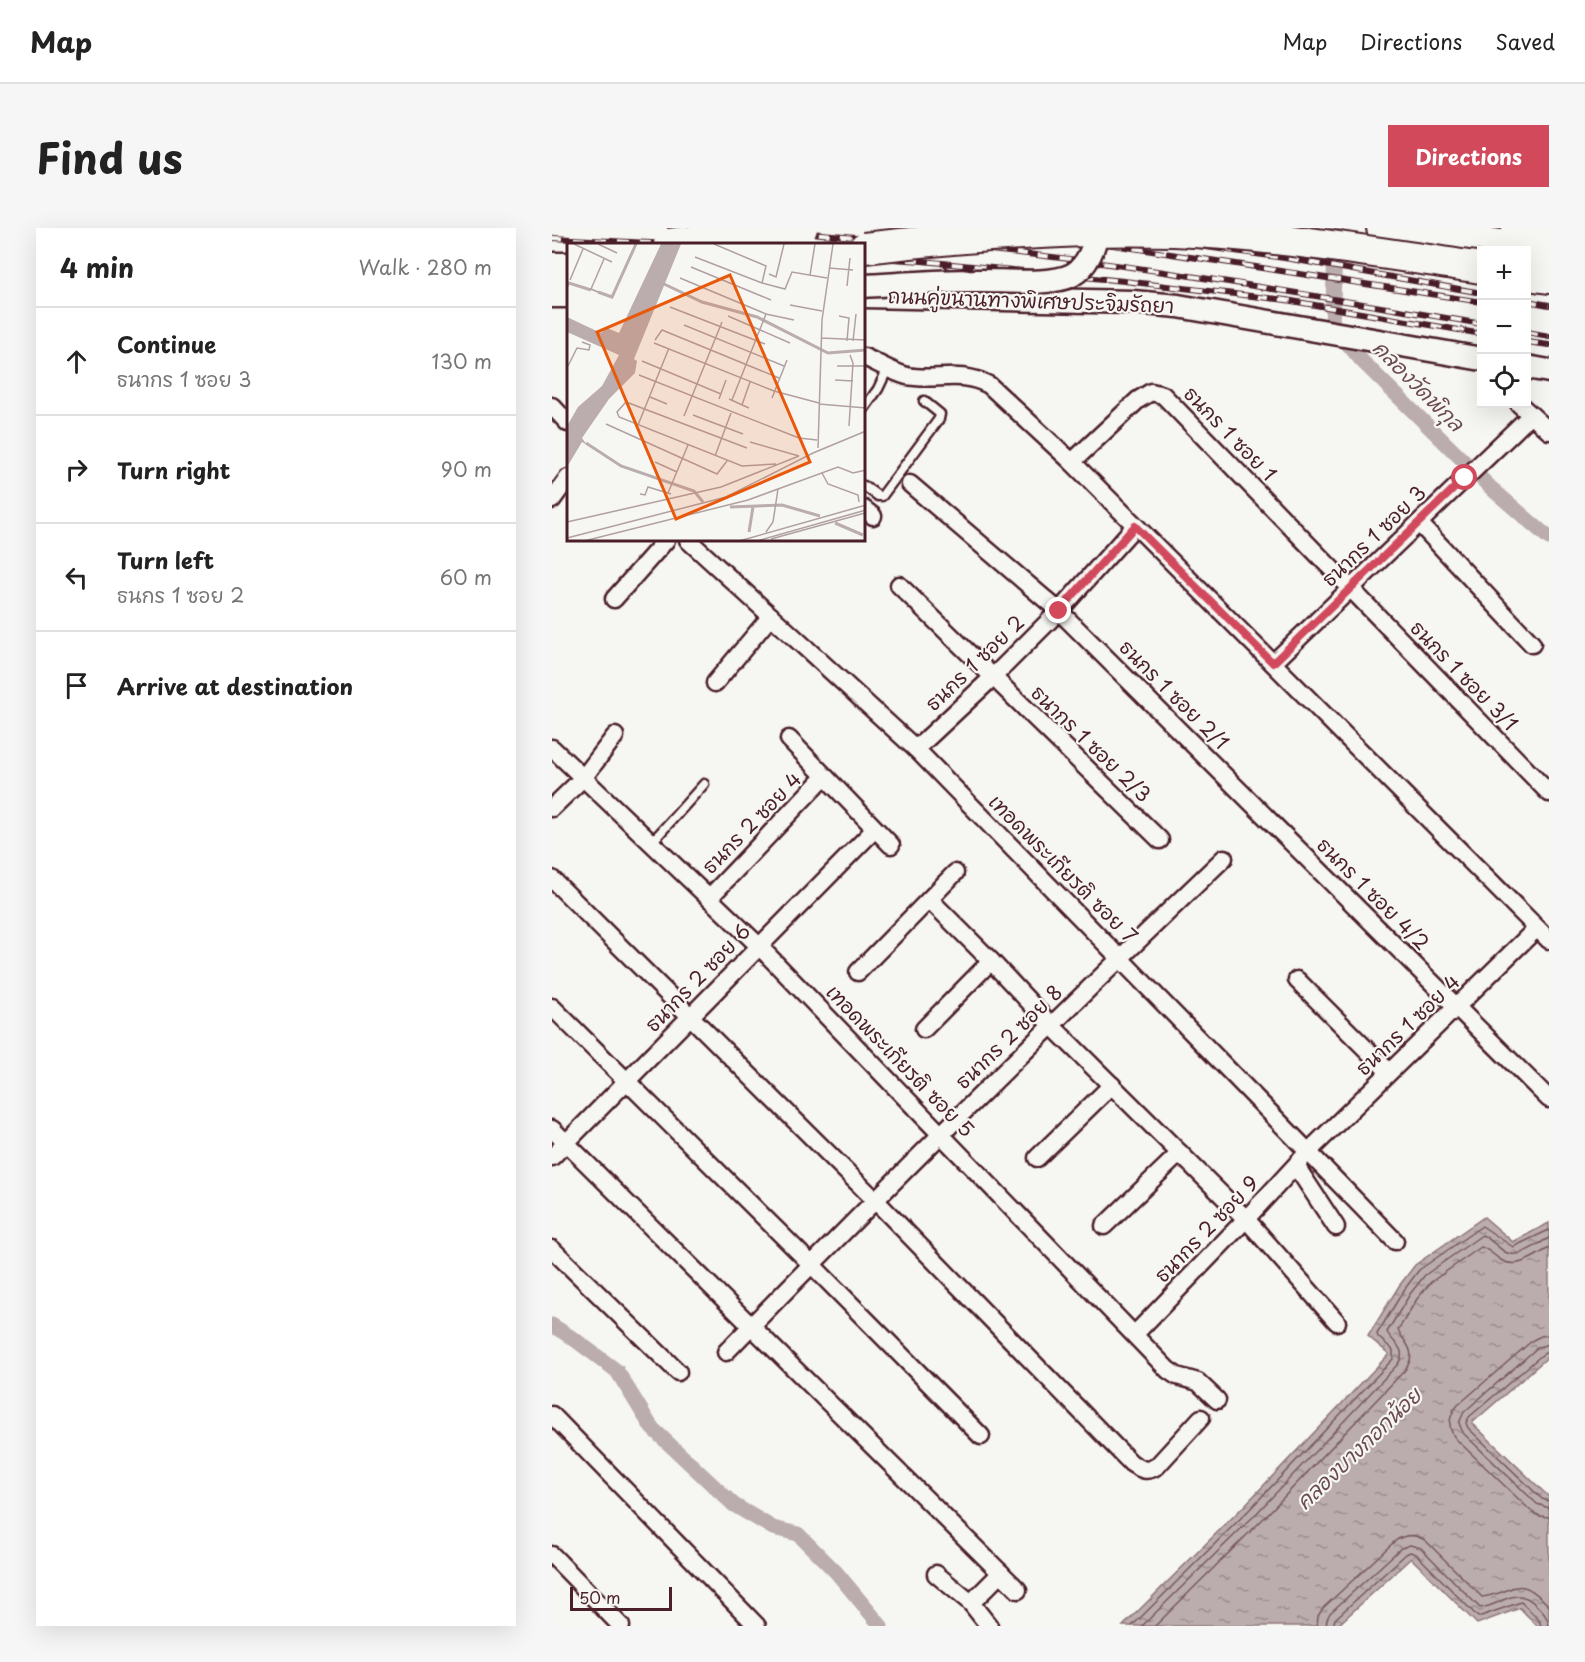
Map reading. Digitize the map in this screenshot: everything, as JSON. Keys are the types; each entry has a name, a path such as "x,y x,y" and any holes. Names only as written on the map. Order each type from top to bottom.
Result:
{"highway":[{"path":"677,243 802,228"},
{"path":"1382,228 1549,252"},
{"path":"866,248 1018,232 1174,231 1265,238 1477,267"},
{"path":"552,258 567,257"},
{"path":"1531,276 1549,278"},
{"path":"552,279 567,278"}],"main road":[{"path":"866,286 1051,280 1071,276 1082,267 1088,257 1098,228"},
{"path":"1513,228 1549,232"},
{"path":"866,271 910,272 942,277 1042,299"},
{"name":"ถนนคู่ขนานทางพิเศษประจิมรัถยา","path":"866,296 1042,299 1178,306 1477,359"},
{"path":"1531,368 1549,371"}],"street":[{"path":"866,358 906,375 962,376 980,380 989,385 1072,462 1543,934"},
{"name":"ธนกร 1 ซอย 1","path":"1072,462 1138,400 1151,392 1163,395 1349,588"},
{"path":"552,406 567,422"},
{"path":"1525,409 1549,431"},
{"name":"ธนากร 1 ซอย 3","path":"1273,663 1478,465 1525,409"},
{"path":"552,500 567,479"},
{"name":"ธนกร 1 ซอย 2/1","path":"910,484 1059,611 1260,809"},
{"path":"1419,523 1532,644"},
{"name":"ธนกร 1 ซอย 2","path":"916,749 1059,611 1135,526"},
{"path":"614,599 664,542"},
{"name":"เทอดพระเกียรติ ซอย 7","path":"690,542 916,749 1395,1241"},
{"name":"ธนากร 1 ซอย 2/3","path":"899,585 1160,840"},
{"name":"ธนกร 1 ซอย 3/1","path":"1349,588 1549,793"},
{"path":"715,683 771,616"},
{"path":"552,808 584,777 615,736"},
{"path":"789,739 891,845"},
{"name":"เทอดพระเกียรติ ซอย 5","path":"552,748 759,946 1168,1370 1177,1376 1198,1382 1218,1400"},
{"name":"ธนกร 2 ซอย 4","path":"709,898 824,777"},
{"name":"ธนกร 1 ซอย 4/2","path":"1260,809 1549,1099"},
{"name":"ธนากร 2 ซอย 6","path":"552,1157 875,829"},
{"name":"ธนากร 2 ซอย 8","path":"726,1352 941,1133 1224,858"},
{"path":"858,972 955,873"},
{"path":"552,879 875,1200 1131,1463 1143,1470 1150,1470 1157,1466 1201,1418"},
{"path":"930,900 1051,1025 1246,1219 1337,1322"},
{"name":"ธนากร 1 ซอย 4","path":"1308,1152 1456,1008 1543,934"},
{"path":"924,1029 991,961"},
{"path":"1297,980 1389,1072"},
{"path":"552,1007 981,1436"},
{"path":"1037,1158 1112,1085"},
{"path":"552,1130 1018,1590"},
{"name":"ธนากร 2 ซอย 9","path":"1135,1334 1308,1152"},
{"path":"1104,1226 1180,1153"},
{"path":"1296,1166 1336,1227"},
{"path":"552,1249 678,1372"},
{"path":"552,1415 757,1626"},
{"path":"552,1555 621,1626"},
{"path":"971,1604 1001,1573"},
{"path":"936,1574 971,1604 989,1626"}],"lane":[{"path":"866,406 878,389 888,368"},
{"path":"866,487 878,496 882,496 940,418 938,411 924,401"},
{"path":"652,842 704,784"}],"water":[{"name":"คลองบางกอกน้อย","path":"1484,1217 1513,1242 1549,1223 1549,1356 1472,1423 1549,1497 1549,1626 1537,1626 1520,1608 1477,1624 1411,1558 1337,1626 1123,1626 1244,1506 1389,1354 1368,1336 1415,1265"}],"waterway":[{"name":"คลองวัดพิกุล","path":"1336,228 1332,325 1362,361 1492,489 1549,538"},
{"path":"552,1325 617,1371 652,1428 734,1505 773,1528 798,1534 836,1572 881,1626"}],"railway":[{"path":"753,228 939,245 1123,266 1477,323"},
{"path":"1003,228 1477,301"},
{"path":"1070,228 1291,259 1476,292"},
{"path":"552,238 650,243"},
{"path":"866,257 1124,281 1286,300 1477,333"},
{"path":"1531,302 1549,305"},
{"path":"1531,333 1549,336"},
{"path":"1531,343 1549,345"}],"route":[{"path":"1059,611 1135,526 1273,663 1465,478"}]}
